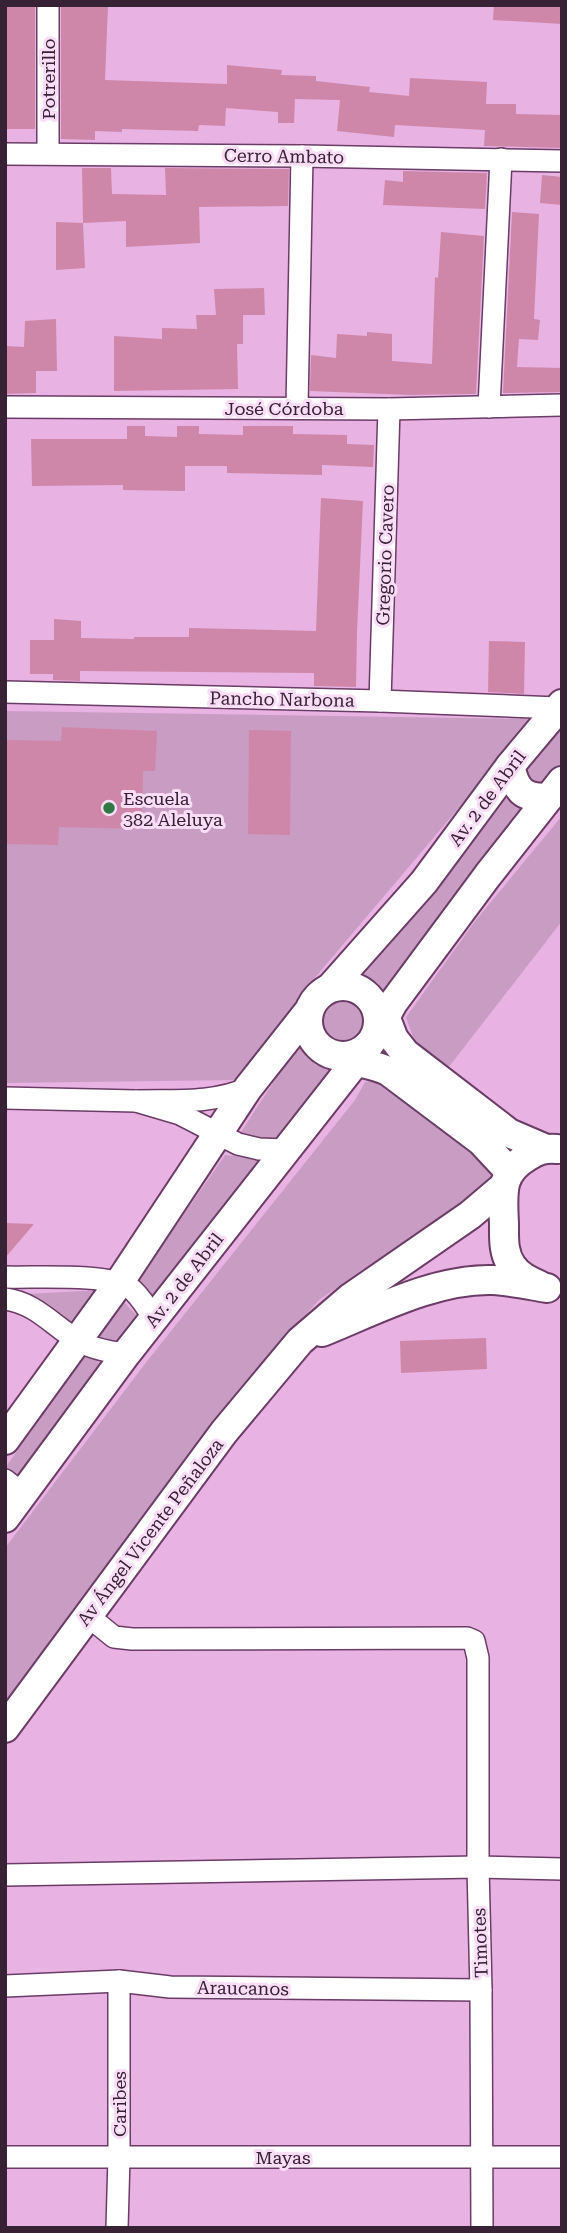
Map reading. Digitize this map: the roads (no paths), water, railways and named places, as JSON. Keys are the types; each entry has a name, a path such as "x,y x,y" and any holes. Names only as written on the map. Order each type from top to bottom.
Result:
{"main road":[{"name":"Av. 2 de Abril","path":"330,988 424,882 510,766 560,706"},
{"path":"510,766 514,782 521,793 534,798 555,789"},
{"name":"Av. 2 de Abril","path":"5,1518 14,1487 126,1354 285,1150 366,1036 555,789"},
{"path":"5,1440 119,1283 248,1088 308,1012 316,997 330,988 342,985 365,993 366,1036 374,1065 388,1071 481,1141 506,1179 505,1252 520,1275 554,1287"},
{"path":"308,1012 307,1022 313,1041 320,1048 366,1036 394,1039 405,1053 509,1133 553,1149"},
{"name":"Av Ángel Vicente Peñaloza","path":"5,1728 224,1432 300,1340 350,1298 470,1215 524,1158 553,1149"},
{"path":"300,1340 427,1290 458,1283 492,1280 554,1287"}],"street":[{"name":"Potrerillo","path":"48,5 48,153"},
{"name":"Cerro Ambato","path":"5,154 562,161"},
{"path":"296,407 302,156"},
{"path":"489,407 502,159"},
{"name":"José Córdoba","path":"5,407 389,409 562,405"},
{"name":"Gregorio Cavero","path":"380,701 389,409"},
{"name":"Pancho Narbona","path":"5,692 560,706"},
{"path":"5,1098 212,1100 230,1097 248,1088"},
{"path":"136,1101 180,1114 238,1144 259,1149 285,1150"},
{"path":"5,1277 102,1280 119,1283 131,1289 154,1318"},
{"path":"5,1299 28,1304 78,1341 126,1354"},
{"name":"Timotes","path":"88,1616 114,1637 132,1639 467,1638 474,1641 478,1658 482,2228"},
{"path":"5,1875 478,1867 562,1869"},
{"name":"Araucanos","path":"5,1986 119,1981 170,1987 481,1990"},
{"name":"Caribes","path":"117,2228 119,1981"},
{"name":"Mayas","path":"5,2157 562,2157"}],"place":[{"name":"Escuela 382 Aleluya","path":"109,808"}]}
